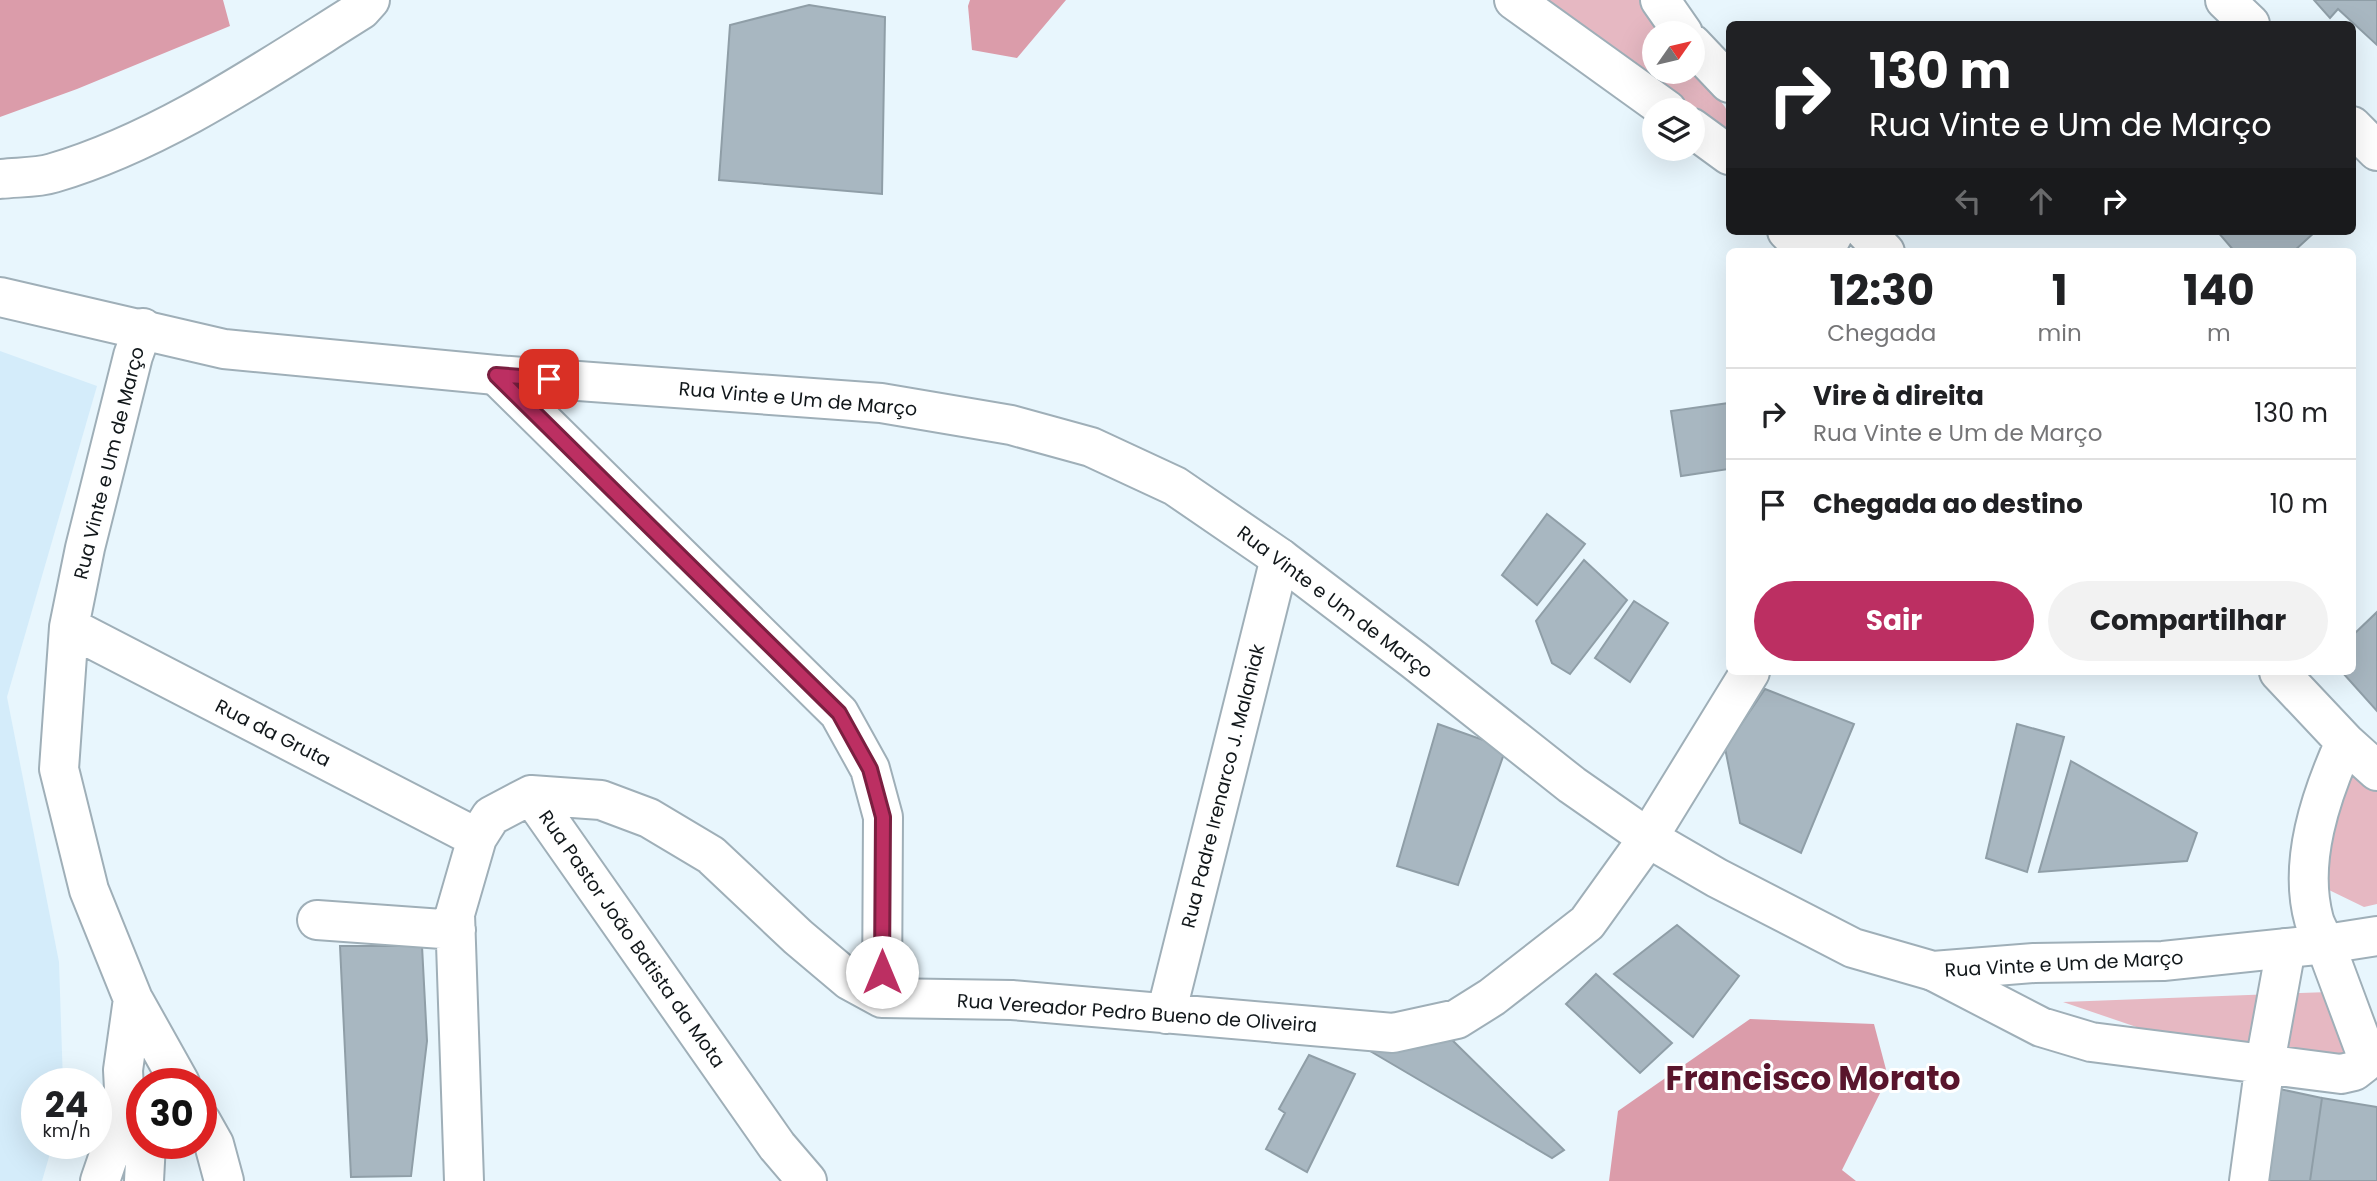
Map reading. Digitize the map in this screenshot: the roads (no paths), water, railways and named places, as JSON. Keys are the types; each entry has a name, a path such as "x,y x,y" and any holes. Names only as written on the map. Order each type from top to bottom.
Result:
{"street":[{"path":"0,178 51,174 138,141 268,68 361,10 370,0"},
{"path":"1514,0 1650,98"},
{"path":"1660,0 1675,21"},
{"path":"2225,0 2247,21"},
{"path":"1705,58 1726,80"},
{"path":"2356,131 2377,151"},
{"path":"1705,137 1726,153"},
{"path":"1790,235 1811,246 1829,242 1833,235"},
{"path":"1869,235 1881,248"},
{"path":"0,297 144,328"},
{"name":"Rua Vinte e Um de Março","path":"172,1068 142,1014 89,890 59,769 69,627 85,548 132,356 144,328 224,349 496,375 881,403 1010,425 1091,447 1175,486 1280,558 1572,785 1648,838 1717,878 1853,948 1933,971 2034,963 2163,961 2377,936"},
{"path":"496,375 839,713 870,769 883,817 882,998"},
{"name":"Rua Padre Irenarco J. Malaniak","path":"1166,1014 1280,558"},
{"name":"Rua da Gruta","path":"69,627 477,838"},
{"name":"Rua Vereador Pedro Bueno de Oliveira","path":"531,795 601,800 649,818 711,855 798,937 849,980 882,998 1012,1000 1393,1033 1457,1018 1492,997 1587,923 1648,838 1748,675"},
{"path":"2282,675 2345,742 2377,771"},
{"path":"1933,971 2040,1027 2091,1042 2151,1052 2265,1063 2341,1074 2354,1071 2363,1064 2365,1051 2326,944 2315,922 2310,900 2309,857 2333,768 2345,742"},
{"name":"Rua Pastor João Batista da Mota","path":"464,1181 455,914 477,838 491,816 531,795 777,1146 807,1181"},
{"path":"317,920 456,930"},
{"path":"2249,1181 2265,1063 2286,948"},
{"path":"142,1014 147,1068"},
{"path":"100,1181 125,1108 123,1070 142,1014"},
{"path":"217,1155 224,1181"},
{"path":"144,1181 145,1159"}],"district":[{"name":"Francisco Morato","path":"1813,1078"}]}
